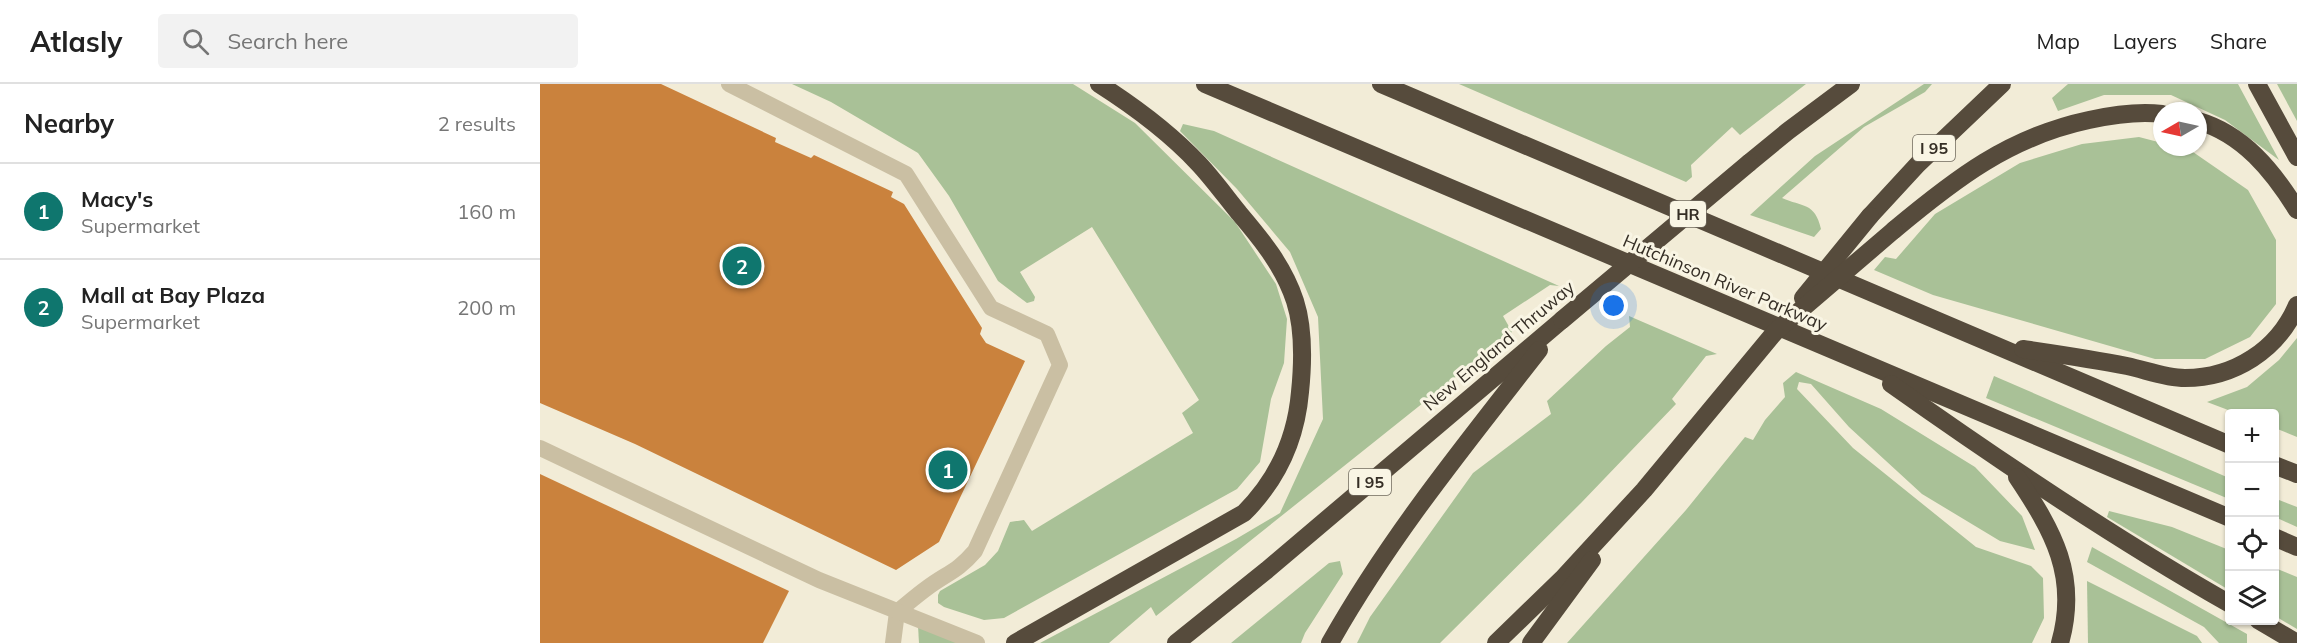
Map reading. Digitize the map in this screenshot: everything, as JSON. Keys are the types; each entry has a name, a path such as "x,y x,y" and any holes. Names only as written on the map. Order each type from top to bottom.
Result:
{"highway":[{"path":"1015,643 1244,513 1267,489 1275,474 1290,442 1299,407 1302,365 1299,321 1296,303 1278,263 1199,164 1146,116 1100,84"},
{"name":"Hutchinson River Parkway","path":"1205,84 2227,517"},
{"name":"HR","path":"1381,84 2225,443"},
{"name":"New England Thruway","path":"1176,643 1276,562 1749,163 1851,84"},
{"name":"I 95","path":"1496,643 1562,579 1644,490 1870,216 1918,164 2002,84"},
{"path":"2257,84 2297,157"},
{"path":"1775,332 1963,174 2023,140 2059,127 2094,118 2130,113 2153,114"},
{"path":"2207,125 2249,149 2273,175 2297,210"},
{"path":"1996,344 2129,366 2167,376 2183,378 2200,376 2229,370 2258,355 2280,333 2297,305"},
{"path":"1330,643 1372,571 1562,320"},
{"path":"1862,364 2013,470 2130,545 2225,602"},
{"path":"2279,467 2297,474"},
{"path":"2013,470 2046,522 2064,567 2067,604 2060,643"},
{"path":"1532,643 1644,490"},
{"path":"2279,539 2297,547"},
{"path":"2265,625 2297,643"}],"lane":[{"path":"729,84 906,174 991,308 1047,334 1060,365 975,550 949,576 928,587 897,612 893,643"},
{"path":"540,448 819,580 977,643"}],"green space":[{"path":"792,84 1073,84 1135,123 1235,222 1276,284 1287,319 1284,363 1271,399 1260,462 1237,489 1004,618 984,620 938,603 940,591 985,565 998,551 1010,522 1024,520 1032,531 1193,433 1182,413 1199,400 1092,227 1020,272 1035,297 1034,301 1027,303 998,281 949,196 918,153 831,102"},
{"path":"1459,84 1806,84 1740,135 1732,127 1691,165 1692,177 1686,182"},
{"path":"1924,84 1932,84 1925,92 1864,127 1782,198 1807,207 1815,214 1821,229 1814,237 1750,215 1815,156"},
{"path":"2068,84 2238,84 2279,160 2225,120 2207,112 2207,102 2186,102 2171,95 2104,95 2058,111 2052,98"},
{"path":"2277,84 2297,84 2297,121"},
{"path":"1183,124 1214,131 1559,286 1550,285 1503,316 1512,332 1156,616 1151,607 1109,643 1040,643 1236,539 1280,513 1323,419 1318,317 1290,252 1237,189 1180,131"},
{"path":"2139,137 2153,141 2153,156 2199,156 2248,190 2276,240 2276,304 2250,337 2205,359 2155,359 1933,295 1874,270 1885,257 1896,259 1935,214 2020,163 2082,144"},
{"path":"1629,316 1717,354 1706,356 1672,399 1676,404 1581,503 1440,643 1357,643 1370,617 1473,473 1551,414 1547,401 1630,327"},
{"path":"2297,338 2297,437 2279,430 2279,409 2225,409 2207,402 2247,387 2279,360"},
{"path":"1796,372 1881,409 1975,467 2022,516 2035,550 2000,541 1922,494 1849,427 1811,384 1799,382 1797,389 1853,448 1976,547 2031,566 2043,578 2044,618 2032,643 1567,643 1686,510 1745,437 1753,440 1765,420 1785,397 1783,383"},
{"path":"1994,376 2225,476 2225,497 1986,398"},
{"path":"2279,500 2297,507 2297,527 2279,519"},
{"path":"2109,511 2172,527 2225,548 2225,588 2107,517"},
{"path":"2092,547 2225,622 2225,625 2231,625 2247,634 2247,643 2219,643 2204,627 2087,562"},
{"path":"1340,561 1343,574 1301,643 1231,643 1329,563"},
{"path":"2279,570 2297,577 2297,629 2279,618"},
{"path":"2087,581 2197,636 2202,643 2088,643"},
{"path":"918,626 958,643 919,643"}],"building":[{"path":"540,84 661,84 776,138 775,142 811,158 814,155 893,192 891,197 904,204 982,328 980,334 986,343 1025,361 939,542 896,570 635,444 540,403"},
{"path":"540,474 789,591 763,643 540,643"}],"place":[{"name":"Mall at Bay Plaza","path":"742,266"},
{"name":"Macy's","path":"948,470"}]}
